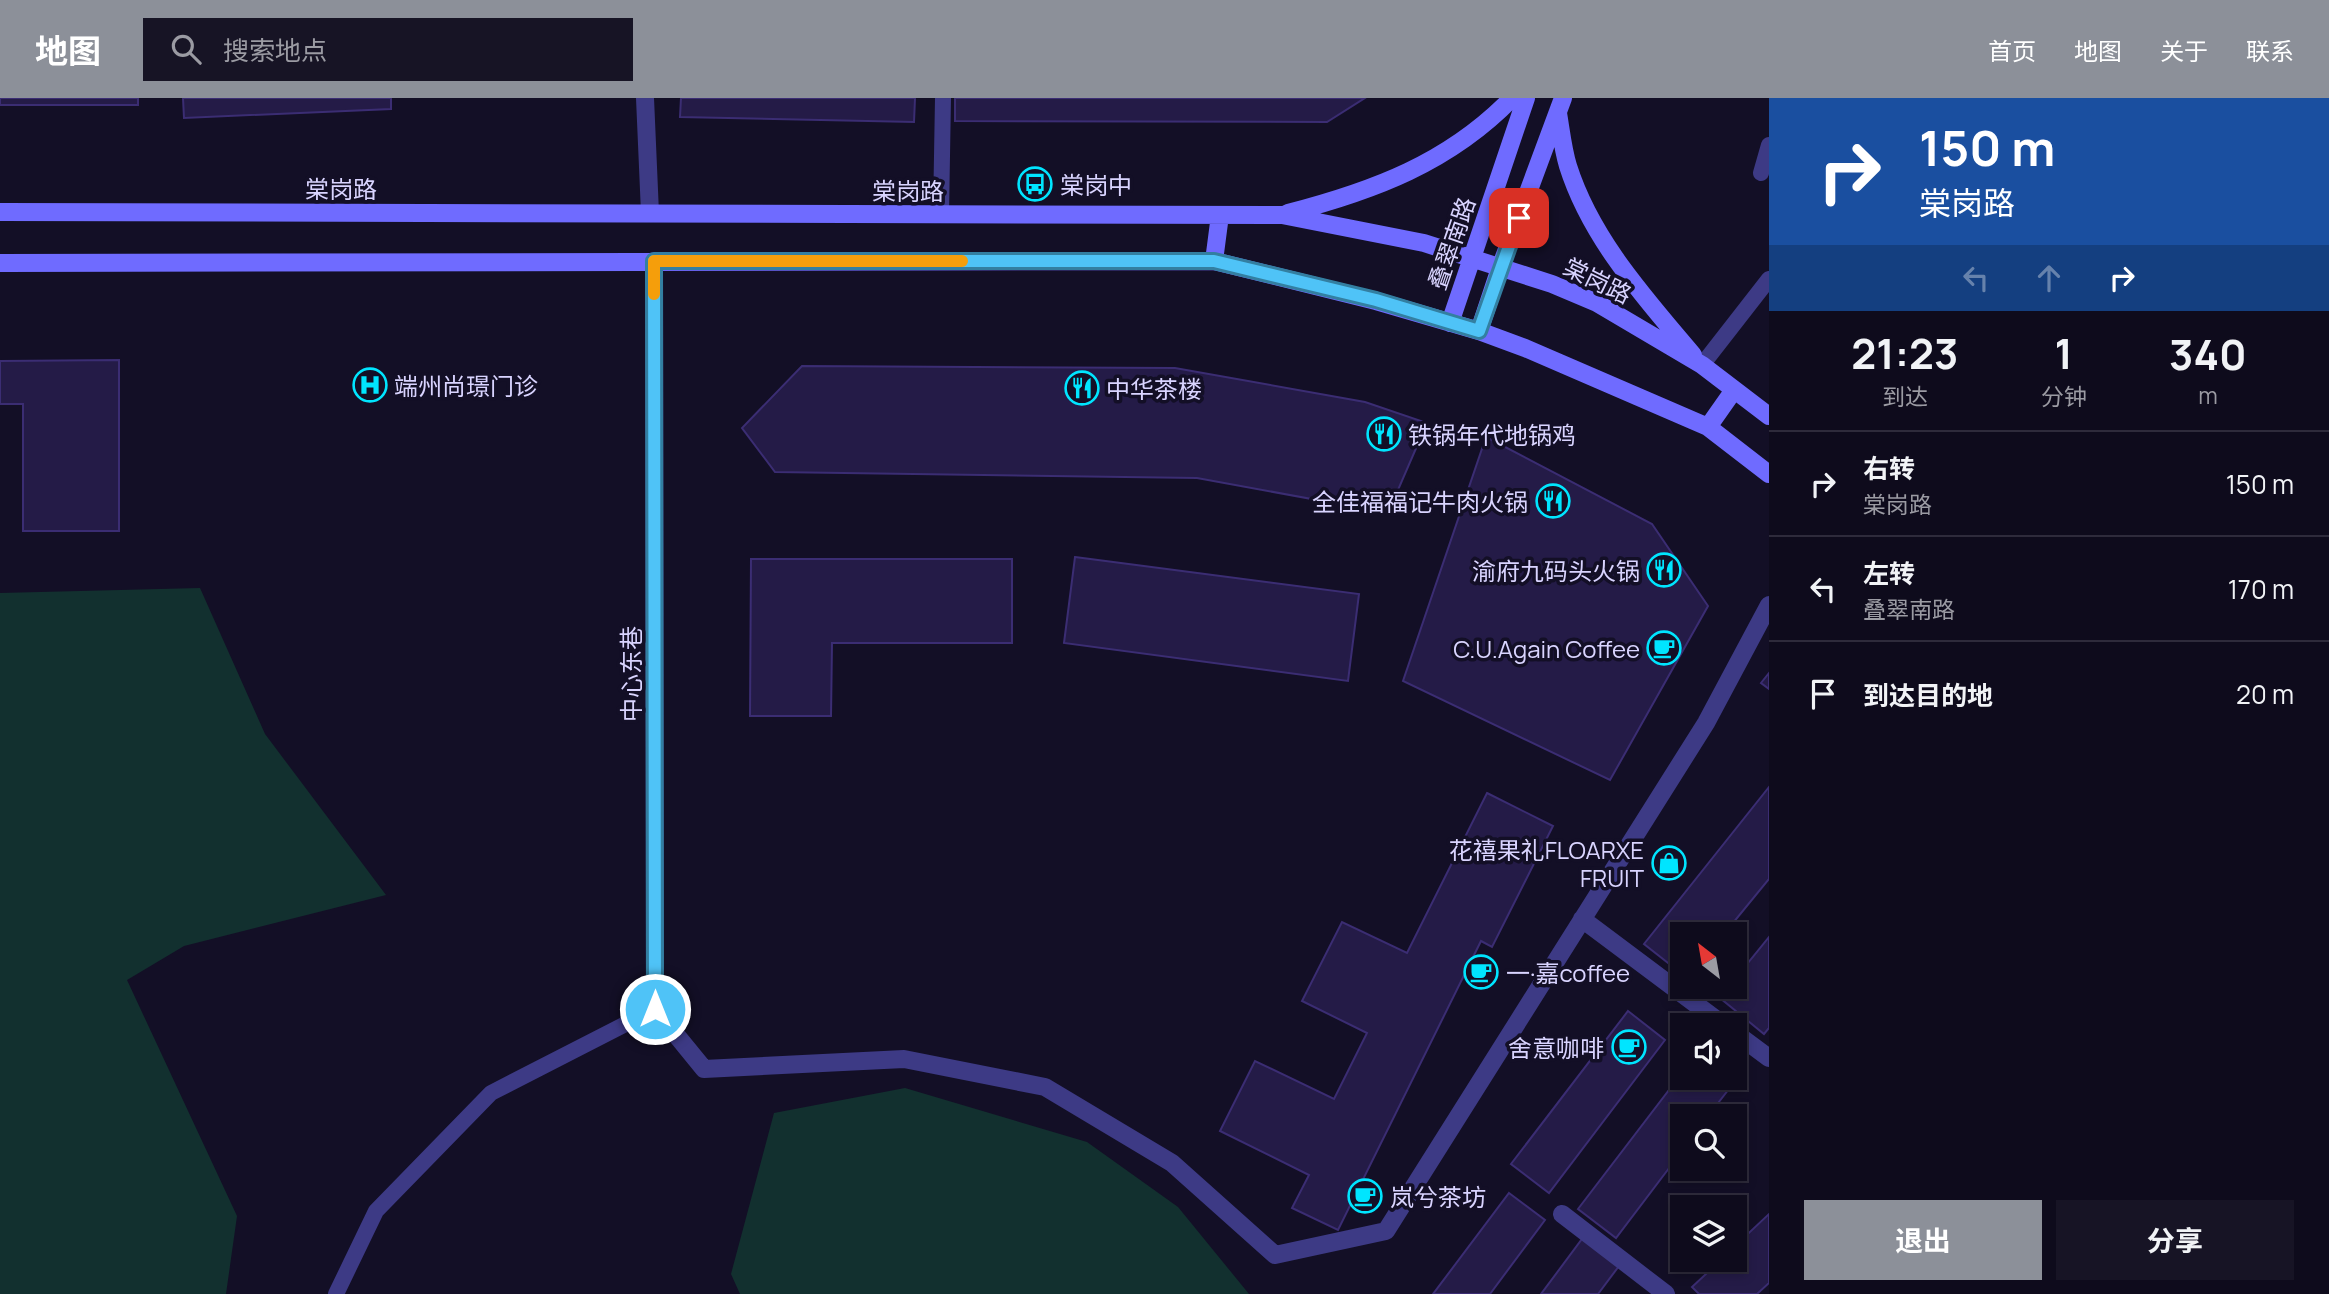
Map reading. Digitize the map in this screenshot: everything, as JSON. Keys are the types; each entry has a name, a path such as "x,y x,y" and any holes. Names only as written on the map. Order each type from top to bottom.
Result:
{"main road":[{"path":"1282,215 1378,186 1437,158 1488,123 1512,98"},
{"name":"叠翠南路","path":"1450,323 1525,98"},
{"path":"1479,331 1561,106"},
{"path":"1561,106 1568,166 1592,222 1626,273 1702,365"},
{"name":"棠岗路","path":"0,212 1282,215 1424,243 1552,284 1597,303 1702,365 1769,416"},
{"path":"1214,261 1220,215"},
{"path":"0,262 1214,261 1376,300 1525,348 1708,427 1769,474"},
{"path":"1708,427 1734,390"}],"street":[{"path":"645,98 650,213"},
{"name":"中心东巷","path":"654,261 655,1009"},
{"path":"655,1009 704,1069 904,1059 1045,1087 1172,1163 1275,1255 1386,1231 1706,723 1769,605"},
{"path":"1582,919 1708,1013"},
{"path":"1747,1042 1769,1058"},
{"path":"1562,1214 1666,1294"}],"lane":[{"path":"941,214 943,98"},
{"path":"1761,173 1769,145"},
{"path":"1702,365 1769,279"},
{"path":"336,1294 376,1211 491,1093 655,1009"}],"green space":[{"path":"200,588 265,734 386,895 184,946 127,980 237,1216 226,1294 0,1294 0,593"},
{"path":"905,1088 1087,1142 1178,1207 1249,1294 740,1294 731,1274 774,1113"}],"building":[{"path":"0,98 138,98 138,105 0,105"},
{"path":"183,98 391,98 391,109 184,118"},
{"path":"681,98 915,98 914,122 680,117"},
{"path":"955,98 1365,98 1327,122 955,121"},
{"path":"119,360 119,531 23,531 23,404 0,404 0,361"},
{"path":"802,366 1175,368 1365,402 1427,423 1388,513 1197,478 775,472 742,428"},
{"path":"1486,437 1652,524 1708,606 1610,780 1403,681"},
{"path":"1075,557 1359,594 1348,681 1064,643"},
{"path":"751,559 1012,559 1012,643 832,643 831,716 750,716"},
{"path":"1769,673 1769,689 1761,683"},
{"path":"1769,787 1769,879 1734,922 1670,922 1670,965 1644,944"},
{"path":"1487,793 1553,826 1492,947 1481,941 1338,1230 1292,1208 1309,1175 1220,1131 1255,1061 1334,1099 1367,1033 1302,1001 1342,922 1407,953"},
{"path":"1769,937 1769,1028 1764,1034 1747,1020 1747,1013 1738,1013 1721,999 1747,999 1747,964"},
{"path":"1628,1011 1665,1040 1549,1193 1511,1164"},
{"path":"1670,1089 1728,1090 1717,1104 1670,1104 1670,1167 1616,1238 1578,1209"},
{"path":"1509,1193 1545,1220 1490,1294 1433,1294"},
{"path":"1769,1214 1769,1283 1757,1294 1699,1294 1692,1287 1708,1272 1747,1272 1747,1235"},
{"path":"1582,1239 1619,1266 1598,1294 1541,1294"}],"slow traffic":[{"path":"654,294 654,261 962,261"}],"place":[{"name":"棠岗中","path":"1035,184"},
{"name":"端州尚璟门诊","path":"370,385"},
{"name":"中华茶楼","path":"1082,388"},
{"name":"铁锅年代地锅鸡","path":"1384,434"},
{"name":"全佳福福记牛肉火锅","path":"1553,501"},
{"name":"渝府九码头火锅","path":"1664,570"},
{"name":"C.U.Again Coffee","path":"1664,648"},
{"name":"花禧果礼FLOARXE FRUIT","path":"1669,863"},
{"name":"一·嘉coffee","path":"1481,972"},
{"name":"舍意咖啡","path":"1629,1047"},
{"name":"岚兮茶坊","path":"1365,1196"}],"route":[{"path":"655,1009 654,261 1214,261 1376,300 1479,331 1519,218"}]}
